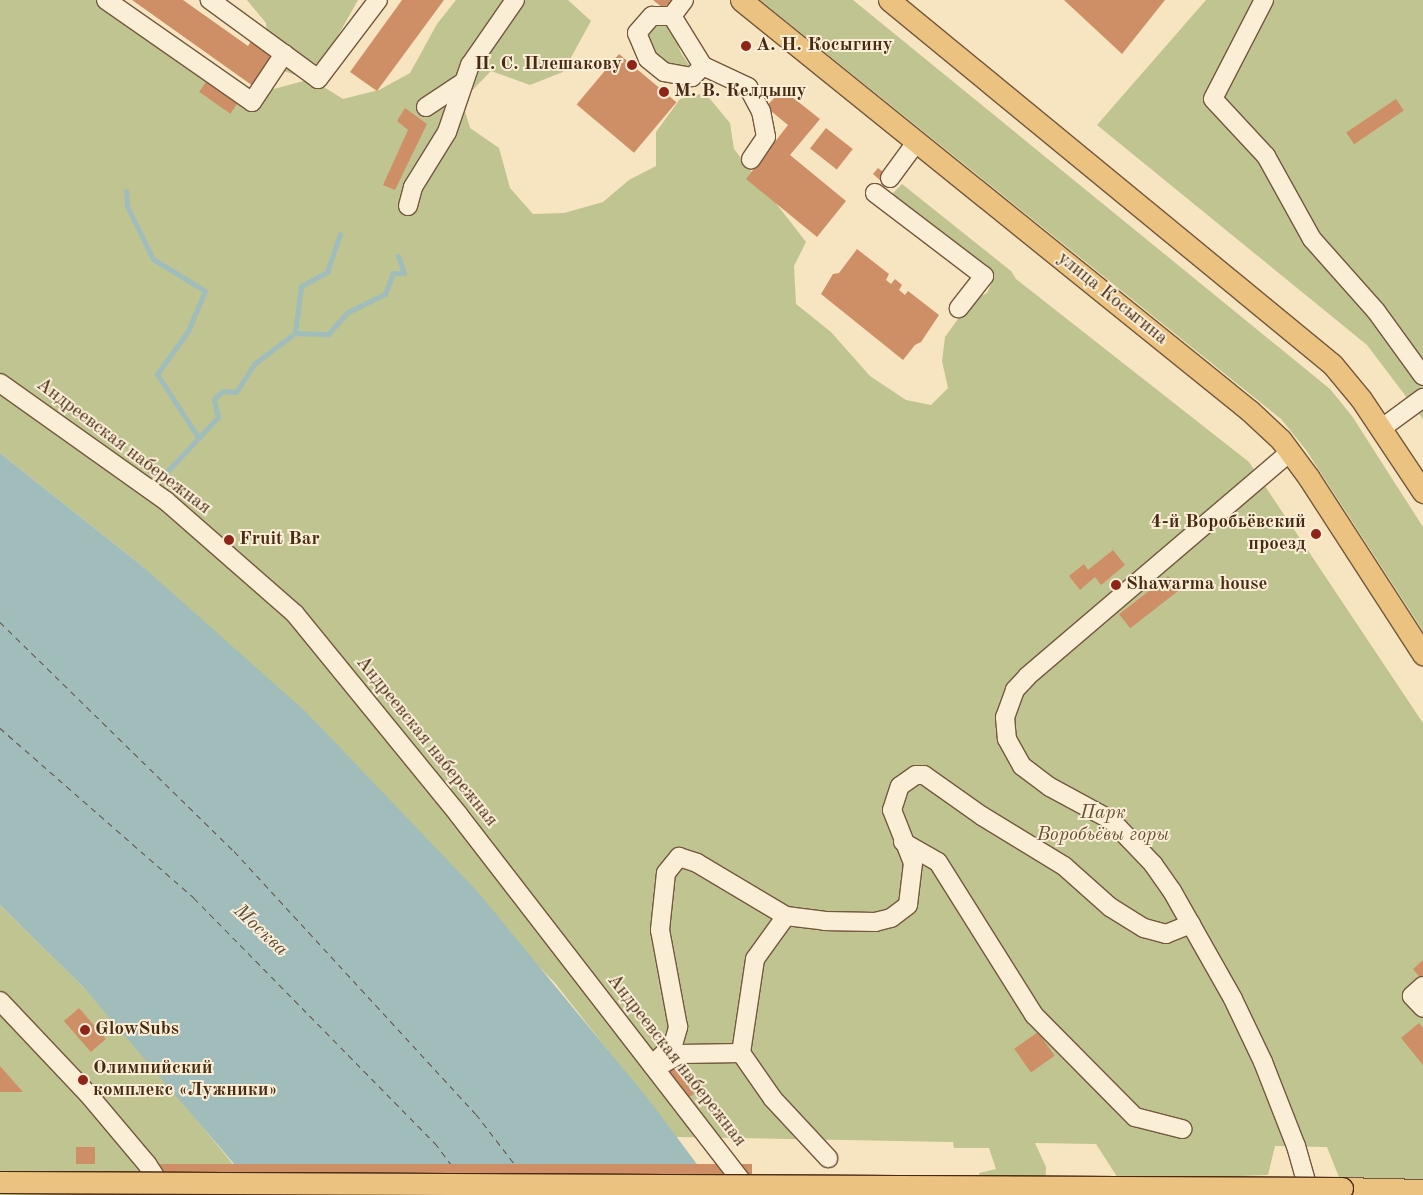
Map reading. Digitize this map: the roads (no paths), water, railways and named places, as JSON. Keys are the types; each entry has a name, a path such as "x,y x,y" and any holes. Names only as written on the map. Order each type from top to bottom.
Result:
{"main road":[{"name":"улица Косыгина","path":"741,0 915,144 1250,411 1290,452 1423,654"},
{"path":"889,0 1316,350 1348,382 1382,428 1423,492"},
{"path":"0,1182 1342,1188 1423,1190"}],"street":[{"path":"106,0 252,102 284,54"},
{"path":"210,0 318,79 378,0"},
{"path":"408,206 413,187 448,132 462,83 470,65 515,0"},
{"path":"672,16 684,0"},
{"path":"1264,0 1213,99 1266,156 1312,239 1376,311 1423,376"},
{"path":"672,16 652,16 637,34 648,59 664,72 692,77 703,66"},
{"path":"672,16 703,66 748,86 761,111 766,137 751,160"},
{"path":"426,107 462,83"},
{"path":"890,178 915,144"},
{"path":"876,193 984,276 959,308"},
{"name":"Андреевская набережная","path":"0,383 166,501 295,614 458,814 752,1195"},
{"path":"1382,428 1423,398"},
{"path":"1290,452 1027,677 1015,690 1005,717 1007,739 1022,766 1050,787 1111,820 1153,864 1191,924 1233,1000 1262,1062 1296,1146 1310,1195"},
{"path":"653,1067 673,1045 678,1027 660,930 666,873 679,857 697,863 786,916 824,921 875,922 900,914 908,905 913,863 903,842 892,810 900,786 916,775 924,775 982,816 1064,866 1110,907 1144,928 1166,934 1191,924"},
{"path":"903,842 938,862 1041,1022 1135,1117 1182,1129"},
{"path":"786,916 755,960 741,1054 774,1100 828,1158"},
{"path":"1423,986 1412,996 1423,1008"},
{"path":"0,1001 88,1094 147,1164 167,1195"},
{"path":"653,1067 680,1054 741,1054"}],"water":[{"name":"Москва","path":"0,453 141,565 306,712 477,891 649,1100 720,1195 240,1171 85,989 0,905"}],"waterway":[{"path":"126,191 127,206 153,259 205,291 188,331 157,374 198,437"},
{"path":"161,478 218,417 214,399 223,391 236,392 254,364 295,333 301,286 327,272 340,234"},
{"path":"295,333 328,334 348,312 385,294 393,273 404,273 398,256"}],"place":[{"name":"А. Н. Косыгину","path":"746,46"},
{"name":"П. С. Плешакову","path":"632,65"},
{"name":"М. В. Келдышу","path":"664,92"},
{"name":"4-й Воробьёвский проезд","path":"1316,534"},
{"name":"Fruit Bar","path":"229,540"},
{"name":"Shawarma house","path":"1116,585"},
{"name":"GlowSubs","path":"85,1030"},
{"name":"Олимпийский комплекс «Лужники»","path":"83,1080"}],"park label":[{"name":"Парк Воробьёвы горы","path":"1103,825"}]}
